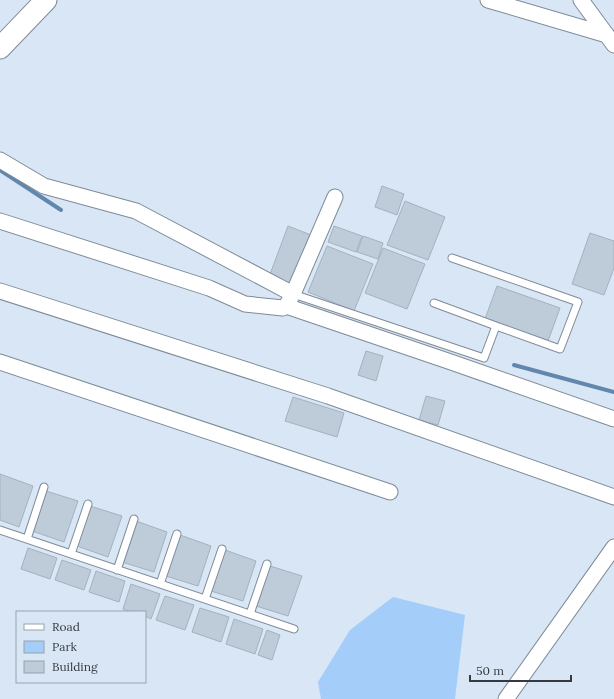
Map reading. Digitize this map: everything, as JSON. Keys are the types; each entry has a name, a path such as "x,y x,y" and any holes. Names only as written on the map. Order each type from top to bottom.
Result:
{"street":[{"path":"0,48 46,0"},
{"path":"488,0 610,40"},
{"path":"581,0 610,40"},
{"path":"0,160 44,186 136,211 290,300 448,361 614,419"},
{"path":"0,221 209,288 245,304 283,308 290,300 335,197"},
{"path":"0,291 328,396 614,497"},
{"path":"0,362 390,492"},
{"path":"506,699 614,547"}],"lane":[{"path":"434,303 560,349 578,302 452,258"},
{"path":"290,300 484,358 496,326"},
{"path":"27,539 44,487"},
{"path":"71,554 88,504"},
{"path":"117,570 134,519"},
{"path":"0,530 294,629"},
{"path":"160,584 177,534"},
{"path":"205,599 222,549"},
{"path":"250,614 267,564"}],"green space":[{"path":"393,597 465,615 455,699 321,699 318,682 350,630"}],"building":[{"path":"382,186 404,194 397,215 375,207"},
{"path":"405,201 445,217 428,260 387,245"},
{"path":"288,226 311,235 292,285 269,277"},
{"path":"334,226 362,236 356,252 328,242"},
{"path":"590,233 614,241 614,268 604,295 572,284"},
{"path":"363,236 383,243 378,259 357,252"},
{"path":"327,246 373,264 354,311 308,292"},
{"path":"383,248 425,264 407,309 365,293"},
{"path":"497,286 560,308 548,341 485,319"},
{"path":"366,351 383,356 376,381 358,375"},
{"path":"426,396 445,401 438,425 419,420"},
{"path":"293,397 344,413 337,437 285,421"},
{"path":"0,474 33,486 19,527 0,520"},
{"path":"46,491 78,501 64,542 32,531"},
{"path":"90,506 122,516 108,557 77,546"},
{"path":"136,521 167,532 154,572 122,562"},
{"path":"180,535 211,546 198,586 166,576"},
{"path":"28,548 57,558 50,579 21,569"},
{"path":"225,550 256,561 243,601 211,591"},
{"path":"62,560 91,570 84,590 55,580"},
{"path":"270,566 302,576 288,616 256,606"},
{"path":"96,571 125,581 119,602 89,592"},
{"path":"131,584 160,594 151,619 146,616 146,611 129,611 123,609"},
{"path":"165,596 194,605 185,630 156,620"},
{"path":"200,608 229,617 221,642 192,632"},
{"path":"234,619 263,629 255,654 226,644"},
{"path":"267,630 280,635 272,660 258,655"}],"waterway":[{"path":"0,170 61,210"},
{"path":"514,365 614,392"}]}
